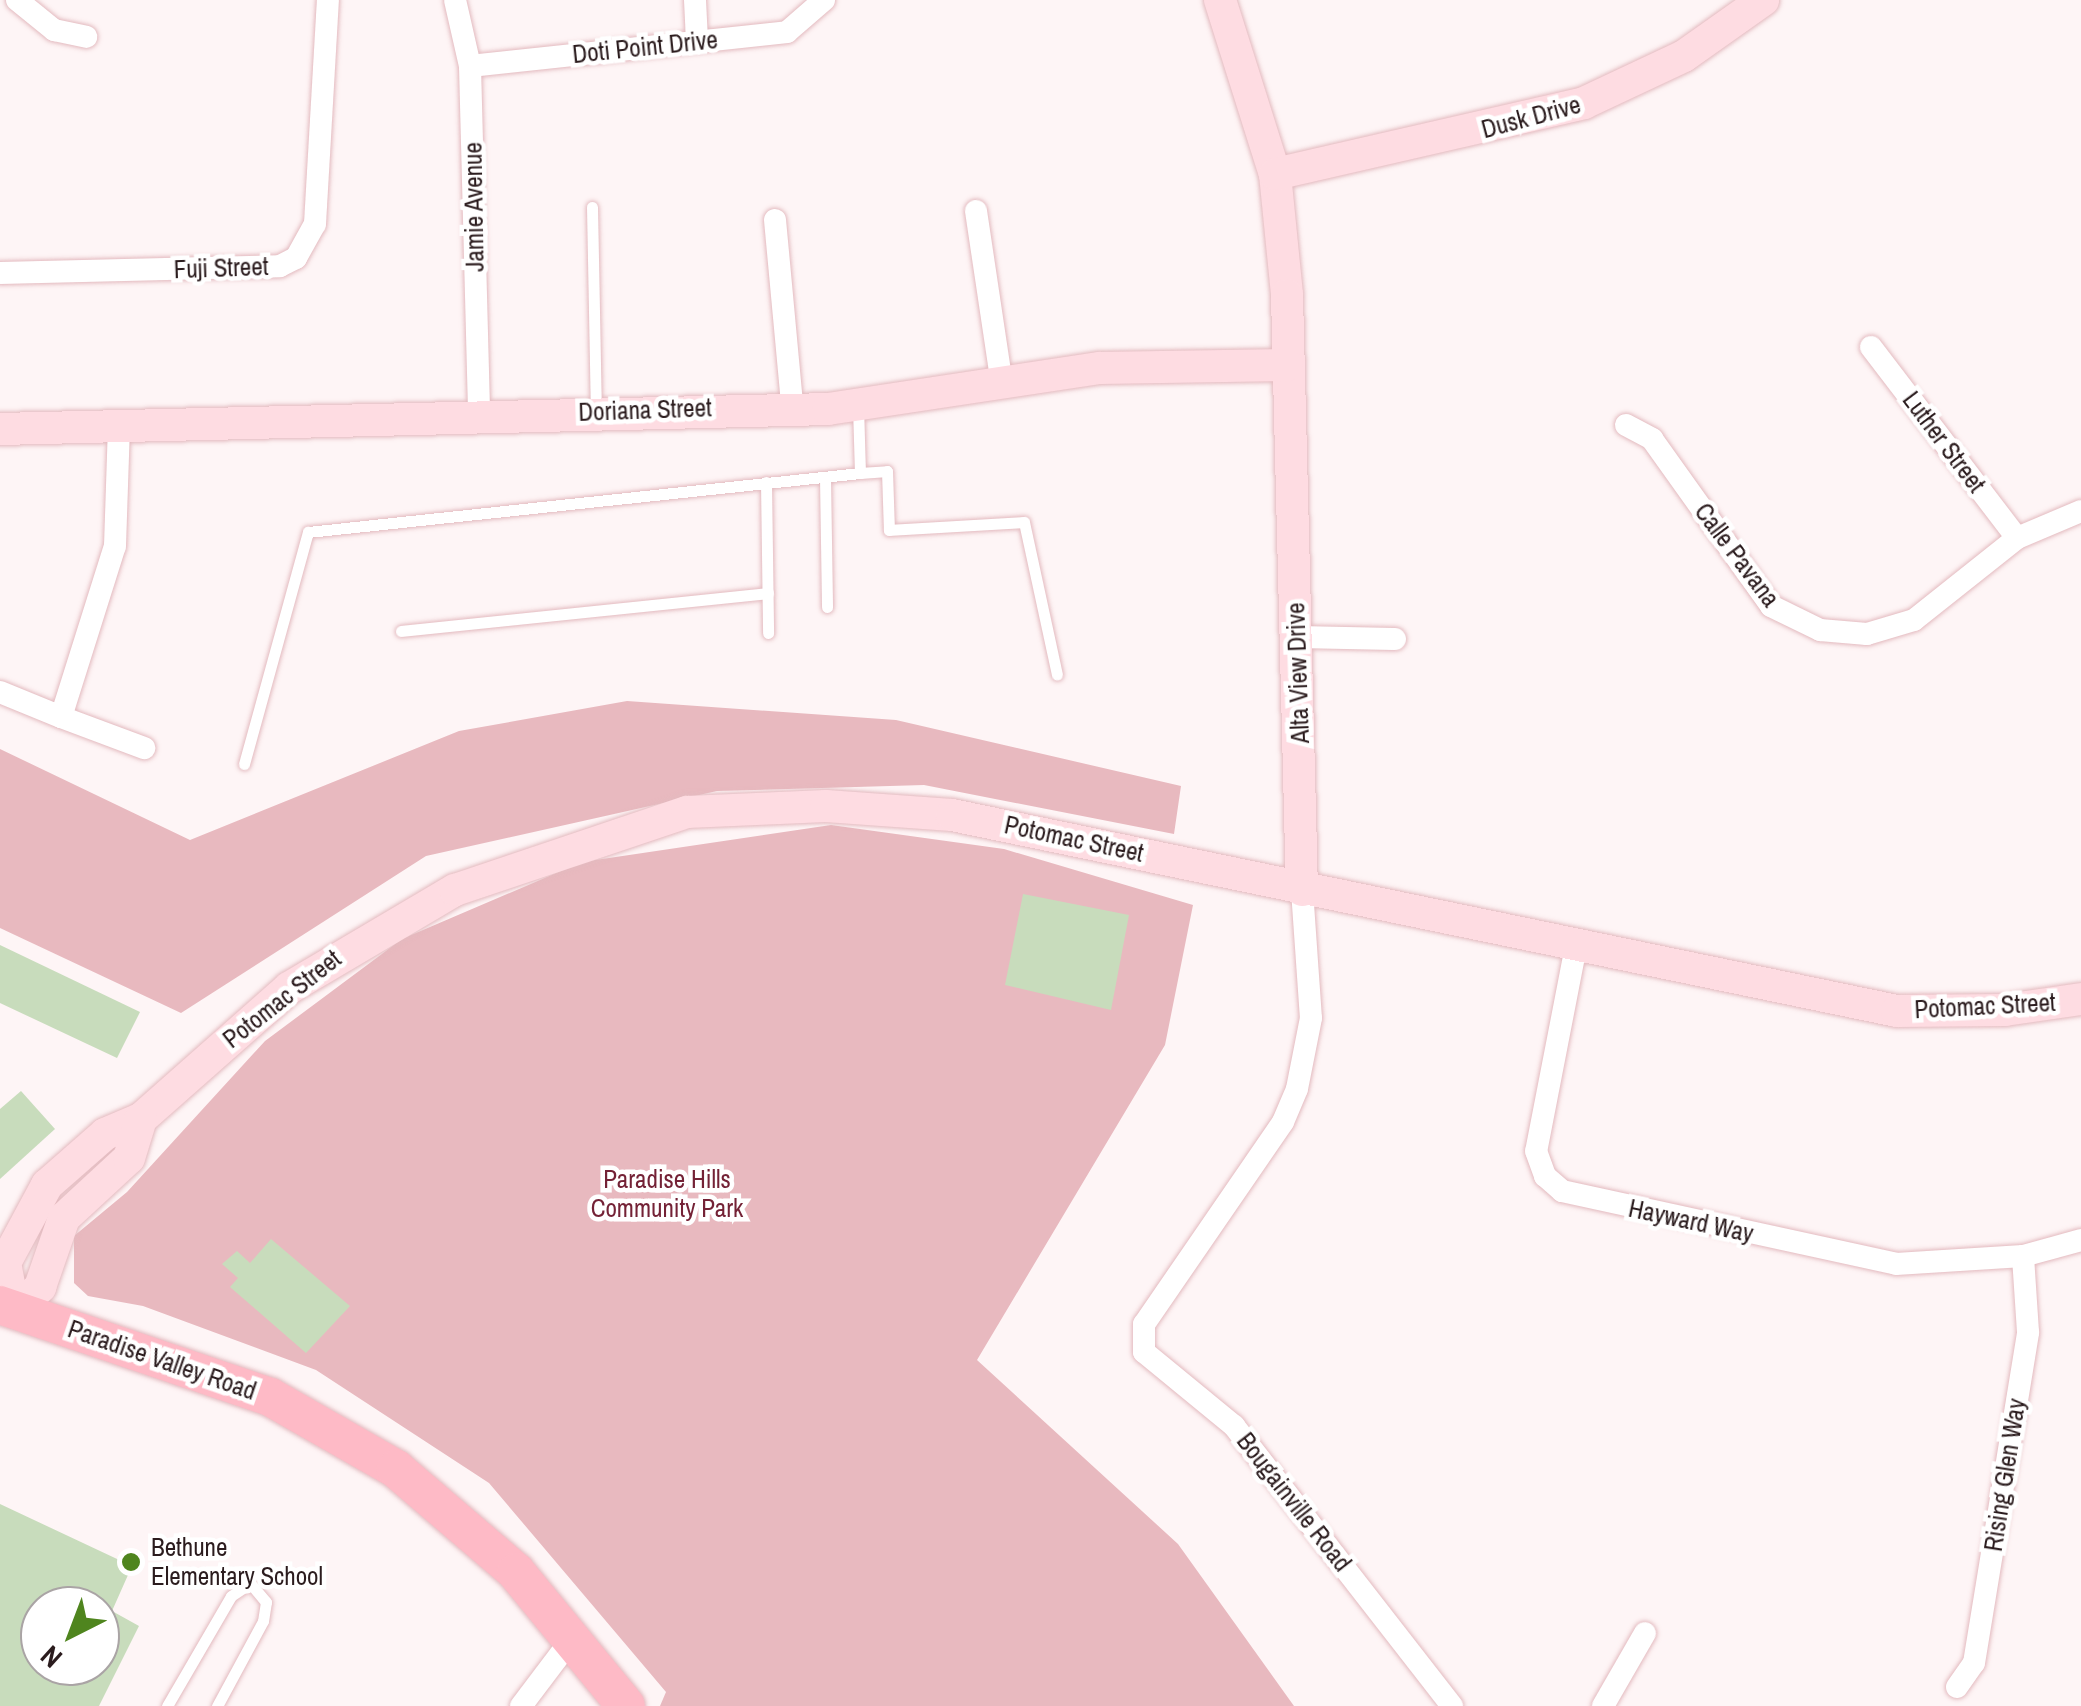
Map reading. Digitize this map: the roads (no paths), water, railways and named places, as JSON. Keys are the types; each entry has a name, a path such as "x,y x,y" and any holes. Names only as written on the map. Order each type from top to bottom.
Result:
{"main road":[{"name":"Paradise Valley Road","path":"7,1308 201,1370 328,1429 454,1516 574,1636 626,1706"}],"street":[{"path":"17,0 54,30 86,37"},
{"name":"Fuji Street","path":"0,274 280,266 296,258 315,224 328,0"},
{"name":"Jamie Avenue","path":"455,0 470,66 479,416"},
{"path":"695,0 697,40"},
{"name":"Alta View Drive","path":"1153,1310 1292,1103 1311,1018 1302,890 1287,365 1275,174 1220,0"},
{"name":"Dusk Drive","path":"1275,174 1584,103 1684,56 1762,0"},
{"name":"Doti Point Drive","path":"470,66 787,32 820,8"},
{"path":"976,212 1002,386"},
{"path":"774,220 792,405"},
{"name":"Luther Street","path":"1870,347 2017,538"},
{"name":"Doriana Street","path":"0,429 858,406 1100,368 1287,365"},
{"path":"61,717 115,546 119,426"},
{"name":"Calle Pavana","path":"1626,426 1652,439 1772,606 1820,630 1876,632 1914,620 2017,538 2081,511"},
{"path":"1297,637 1395,639"},
{"path":"0,692 144,748"},
{"name":"Potomac Street","path":"7,1308 40,1287 64,1218 129,1158 140,1119 288,988 362,940 531,858 686,812 826,806 952,815 1302,890 1577,941 1897,1011 2005,1010 2081,999"},
{"name":"Hayward Way","path":"1577,941 1536,1151 1552,1185 1896,1264 2023,1256 2081,1240"},
{"name":"Rising Glen Way","path":"1957,1687 1974,1663 2028,1332 2023,1256"},
{"name":"Bougainville Road","path":"1153,1310 1144,1324 1144,1352 1234,1426 1452,1706"},
{"path":"1603,1706 1644,1634"},
{"path":"521,1706 574,1636"}],"lane":[{"path":"592,208 596,412"},
{"path":"858,406 860,473"},
{"path":"244,764 308,532 887,472 889,530 1024,522 1057,674"},
{"path":"825,477 827,606"},
{"path":"766,482 768,634"},
{"path":"401,631 768,593"},
{"path":"168,1706 230,1596 250,1582 266,1602 263,1621 217,1706"}],"place":[{"name":"Bethune Elementary School","path":"131,1562"}],"park label":[{"name":"Paradise Hills Community Park","path":"667,1194"}]}
